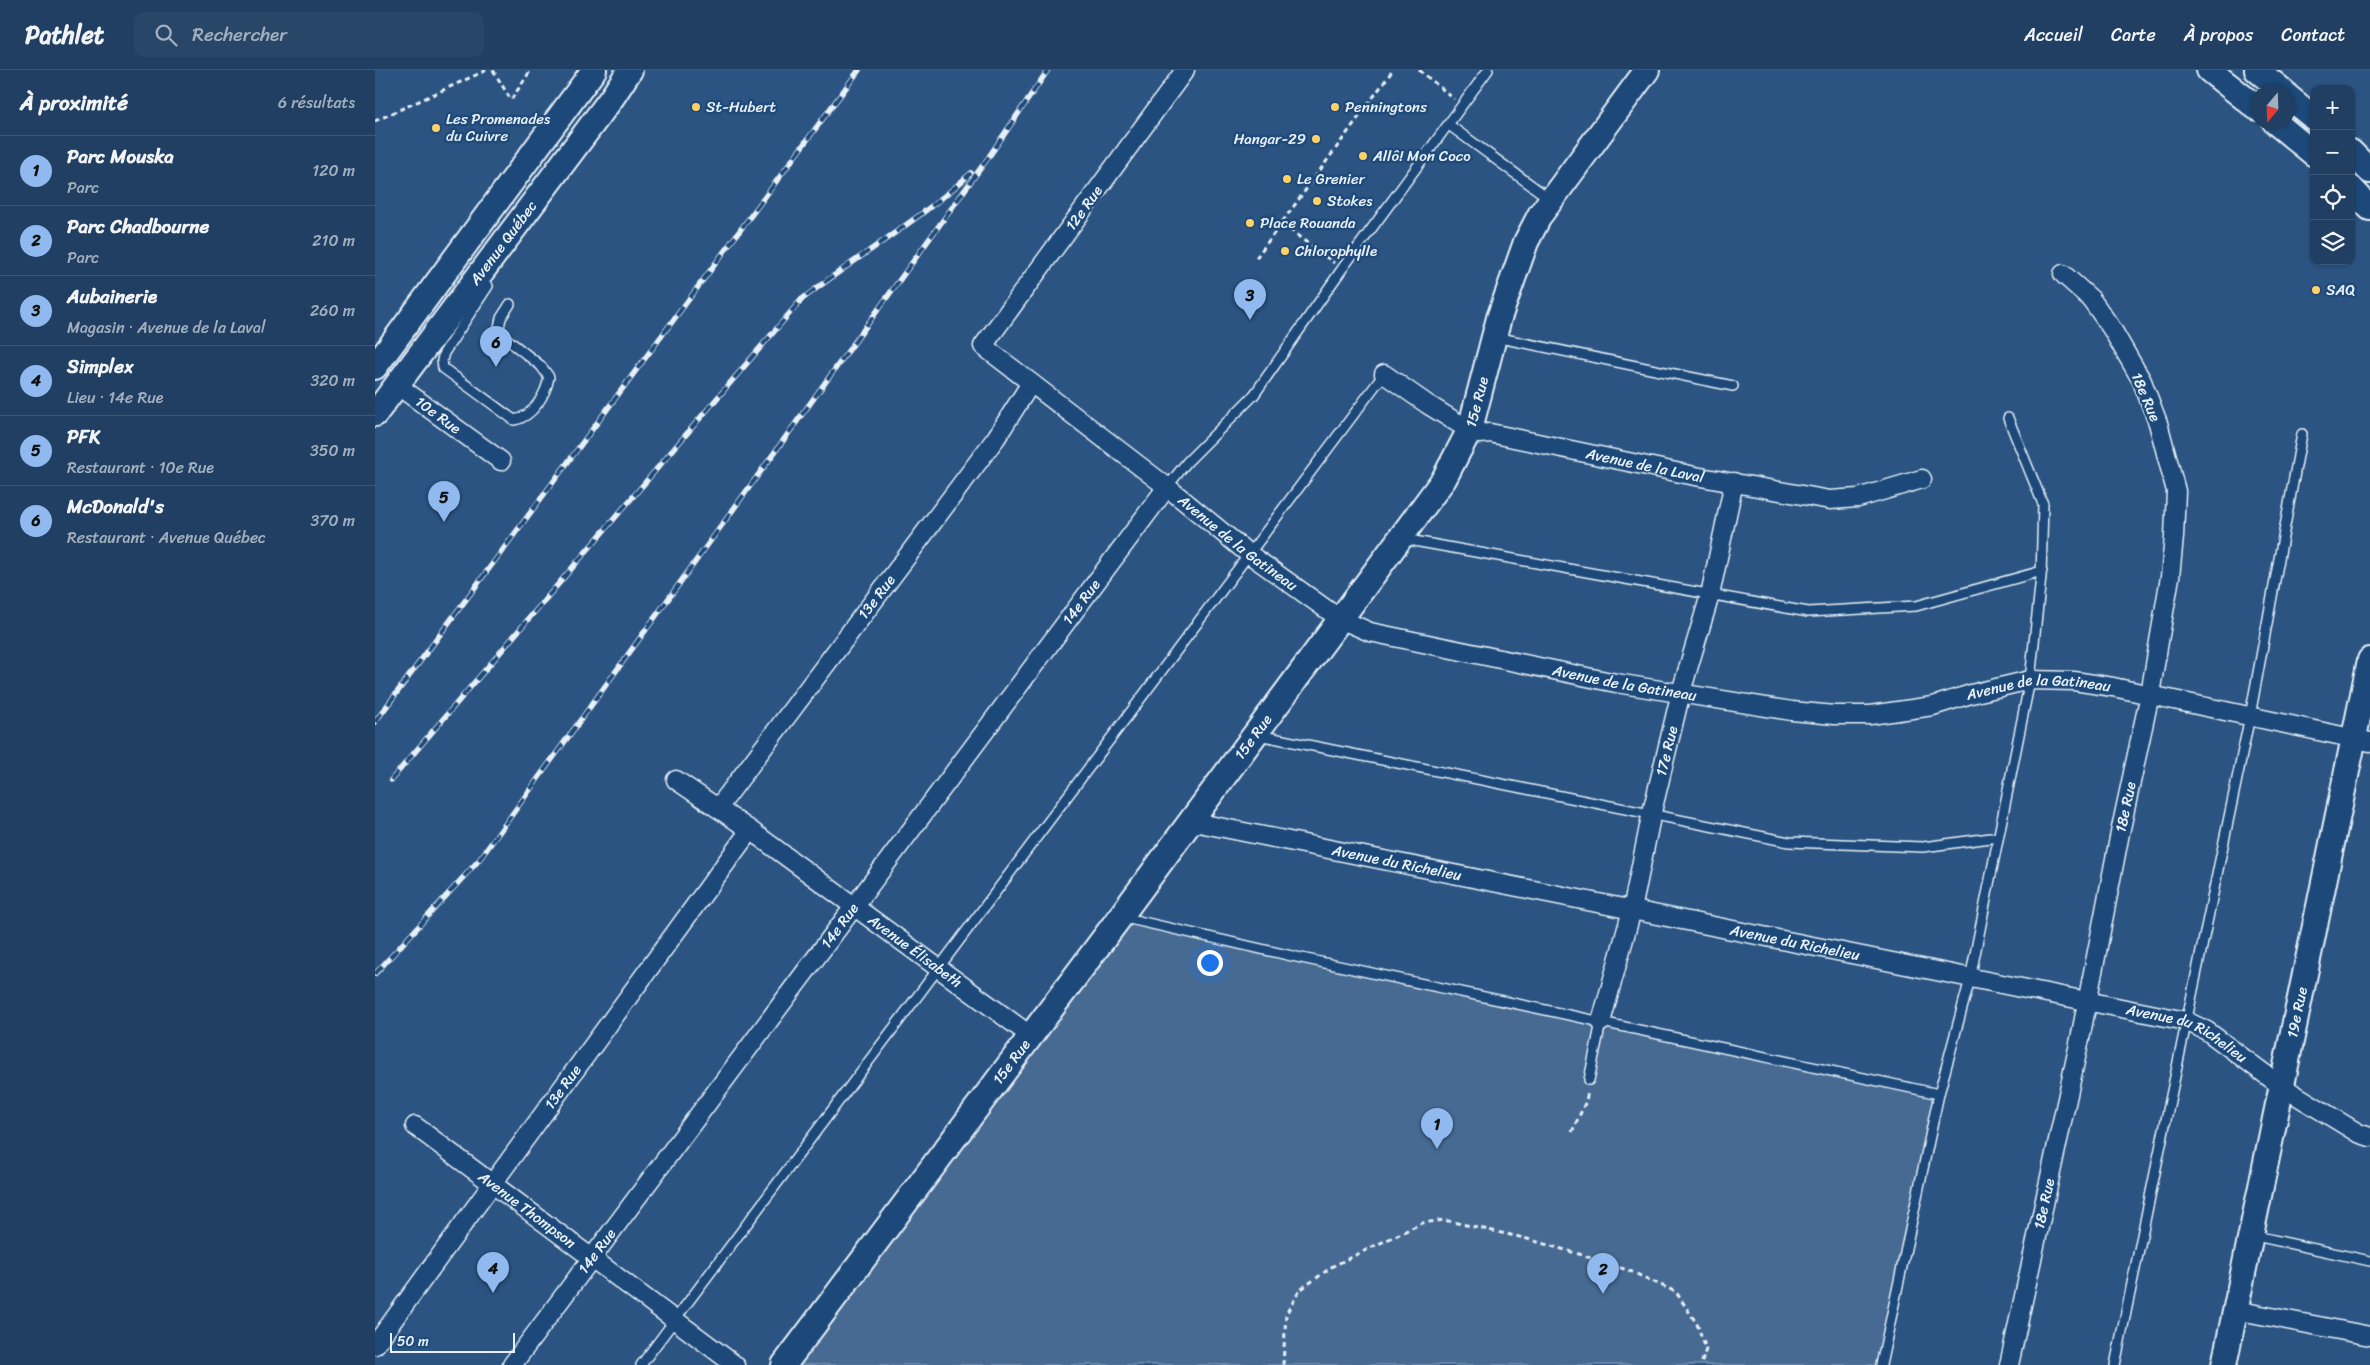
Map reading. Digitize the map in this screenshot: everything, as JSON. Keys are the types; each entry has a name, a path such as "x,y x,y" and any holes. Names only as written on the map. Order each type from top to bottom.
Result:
{"street":[{"name":"Avenue Québec","path":"375,368 594,70"},
{"name":"Avenue Québec","path":"375,414 611,99 630,70"},
{"name":"12e Rue","path":"983,346 1185,70"},
{"name":"15e Rue","path":"784,1365 1120,917 1444,480 1470,429 1499,318 1526,242 1551,199 1647,70"},
{"path":"2209,70 2250,102"},
{"path":"2257,70 2275,85"},
{"path":"2295,103 2310,115"},
{"path":"2285,130 2310,151"},
{"path":"2355,156 2370,170"},
{"path":"2355,192 2370,208"},
{"name":"18e Rue","path":"2009,1365 2080,1039 2085,1002 2150,694 2171,577 2176,491 2158,423 2142,381 2112,329 2091,299 2063,274"},
{"name":"Avenue de la Gatineau","path":"983,346 1167,487 1249,554 1340,619 1370,632 1616,683 1792,711 1834,715 1870,715 1933,706 1971,694 2030,680 2074,680 2150,694 2361,741"},
{"name":"10e Rue","path":"375,368 501,461"},
{"name":"Avenue de la Laval","path":"1384,374 1427,404 1479,434 1489,433 1695,476 1830,500 1858,498 1922,479"},
{"name":"13e Rue","path":"718,808 996,438 1031,383"},
{"name":"17e Rue","path":"1601,1022 1632,910 1651,812 1681,692 1710,595 1734,482"},
{"name":"14e Rue","path":"513,1365 1167,487"},
{"name":"19e Rue","path":"2224,1365 2281,1086 2361,741 2370,660"},
{"name":"Avenue Élisabeth","path":"675,780 750,830 1031,1036"},
{"name":"Avenue du Richelieu","path":"1189,822 2186,1021 2207,1031 2281,1086 2358,1133 2370,1137"},
{"name":"13e Rue","path":"375,1345 750,830"},
{"name":"Avenue Thompson","path":"415,1126 735,1365"},
{"path":"2235,1310 2370,1336"}],"lane":[{"path":"1167,487 1187,462 1254,395 1342,269 1488,70"},
{"path":"1449,125 1551,199"},
{"path":"489,286 444,352 443,368 514,420 524,419 537,404 547,389 549,376 541,366 498,332 501,318 510,304"},
{"path":"1495,337 1733,386"},
{"path":"641,1365 1384,374"},
{"path":"1881,1365 1939,1094 1970,979 2030,680 2042,571 2043,504 2008,418"},
{"path":"2115,1365 2250,716 2302,434"},
{"path":"1400,539 1808,612 1916,606 2042,571"},
{"path":"1254,734 1651,812 1789,842 1923,847 1999,837"},
{"path":"1120,917 1291,956 1939,1094"},
{"path":"1589,1080 1601,1022"},
{"path":"2250,1235 2370,1261"}],"path":[{"path":"375,121 487,70"},
{"path":"493,70 511,100 531,70"},
{"path":"1256,258 1393,70"},
{"path":"1419,70 1462,106"},
{"path":"1282,224 1342,269"},
{"path":"1571,1132 1586,1101"},
{"path":"1283,1365 1286,1314 1299,1290 1333,1266 1422,1223 1443,1220 1524,1238 1579,1254 1630,1271 1676,1292 1697,1324 1706,1348 1701,1365"}],"shaded area":[{"path":"1120,917 1939,1094 1881,1365 784,1365"}],"railway":[{"path":"375,722 859,70"},
{"path":"375,974 479,860 988,158 1048,70"},
{"path":"391,780 801,300 909,223 971,173"}],"place":[{"name":"St-Hubert","path":"696,107"},
{"name":"Penningtons","path":"1335,107"},
{"name":"Les Promenades du Cuivre","path":"436,128"},
{"name":"Hangar-29","path":"1316,139"},
{"name":"Allô! Mon Coco","path":"1363,156"},
{"name":"Le Grenier","path":"1287,179"},
{"name":"Stokes","path":"1317,201"},
{"name":"Place Rouanda","path":"1250,223"},
{"name":"Chlorophylle","path":"1285,251"},
{"name":"SAQ","path":"2316,290"},
{"name":"Aubainerie","path":"1250,320"},
{"name":"McDonald's","path":"496,367"},
{"name":"PFK","path":"444,522"},
{"name":"Parc Mouska","path":"1437,1149"},
{"name":"Simplex","path":"493,1293"},
{"name":"Parc Chadbourne","path":"1603,1294"}]}
